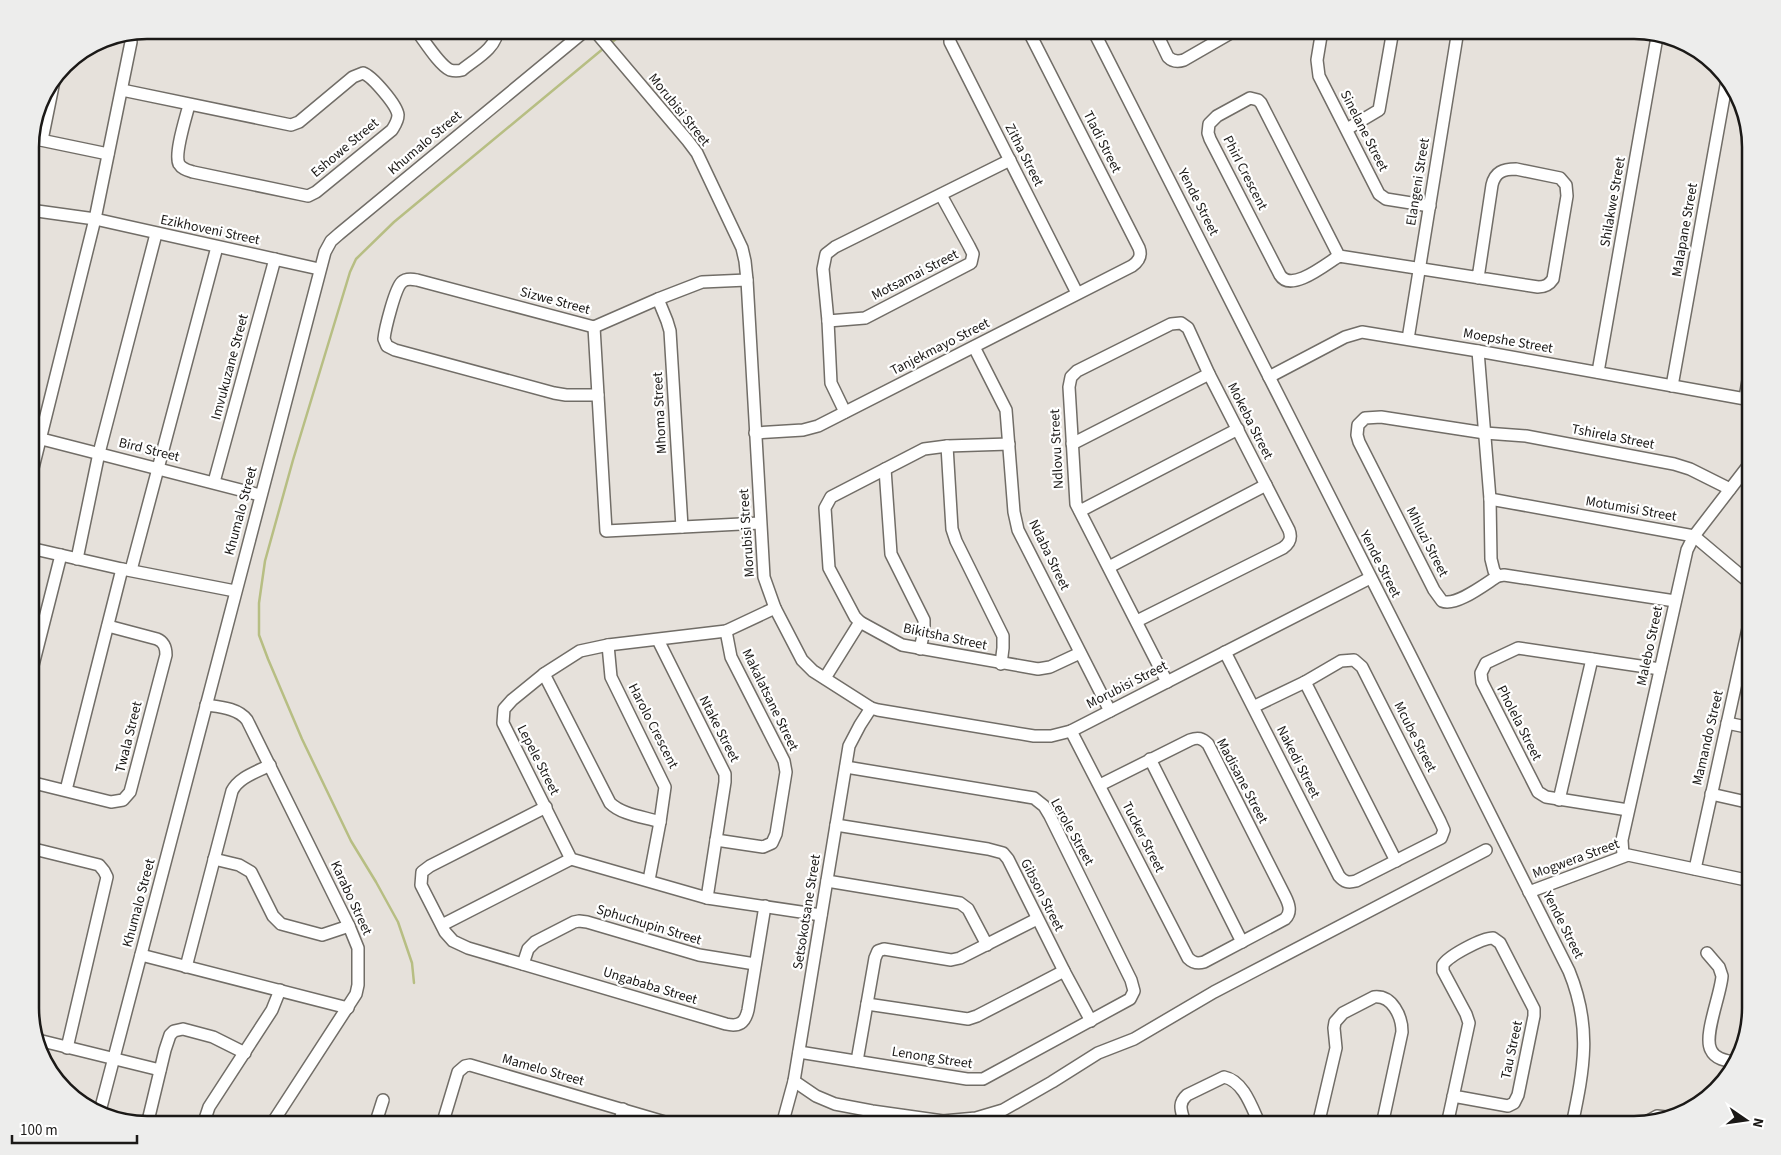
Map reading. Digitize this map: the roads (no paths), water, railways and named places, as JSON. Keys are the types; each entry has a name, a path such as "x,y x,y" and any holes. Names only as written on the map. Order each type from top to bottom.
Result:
{"street":[{"path":"423,39 443,64 457,71 462,70 491,46 496,39"},
{"name":"Khumalo Street","path":"101,1106 325,252 331,241 339,234 575,39"},
{"name":"Morubisi Street","path":"602,39 697,154 742,248 747,280 764,577 775,608 802,660 813,671 871,708 1034,736 1051,736 1071,731 1370,578"},
{"name":"Zitha Street","path":"950,39 1077,293"},
{"name":"Tladi Street","path":"1033,39 1139,248 1140,257 1132,266"},
{"name":"Yende Street","path":"1098,39 1214,264 1269,377 1569,971 1580,1001 1585,1051 1574,1116"},
{"path":"1159,39 1168,57 1177,62 1184,60 1220,39"},
{"name":"Sinelane Street","path":"1320,39 1317,72 1376,188 1382,197 1430,206"},
{"path":"1347,128 1379,110 1391,39"},
{"name":"Elangeni Street","path":"1408,339 1457,39"},
{"path":"39,427 69,325 95,220 131,40"},
{"name":"Shilakwe Street","path":"1598,372 1656,41"},
{"name":"Eshowe Street","path":"122,90 294,125 353,77 362,74 372,78 395,107 398,115 392,130 316,192 308,196 192,172 183,168 179,162 178,153 189,105"},
{"name":"Malapane Street","path":"1672,386 1725,89"},
{"name":"PhirI Crescent","path":"1254,99 1261,103 1339,256 1295,282 1283,279 1210,139 1208,128 1212,120 1244,100 1254,99"},
{"path":"39,140 108,154"},
{"path":"845,412 831,383 823,269 828,252 1010,160"},
{"path":"1339,256 1420,270 1543,287 1551,283 1555,272 1567,196 1566,186 1560,178 1516,169 1502,170 1497,174 1492,185 1478,278"},
{"name":"Motsamai Street","path":"828,321 864,318 971,263 973,254 941,195"},
{"name":"Ezikhoveni Street","path":"39,211 95,220 319,269"},
{"path":"77,559 100,453 156,234"},
{"path":"66,790 108,626 158,468 217,247"},
{"name":"Imvukuzane Street","path":"214,482 275,259"},
{"name":"Tanjekmayo Street","path":"755,433 812,428 1132,266"},
{"name":"Sizwe Street","path":"598,395 560,395 395,350 387,346 385,343 385,333 397,289 401,282 406,279 417,280 594,327 598,395 606,531 682,527"},
{"path":"594,327 707,280 747,280"},
{"name":"Mhoma Street","path":"658,299 670,332 682,527"},
{"name":"Ndlovu Street","path":"1167,682 1075,500 1069,387 1071,377 1077,371 1177,322 1188,328 1209,374"},
{"name":"Moepshe Street","path":"1269,377 1356,333 1362,332 1742,398"},
{"name":"Ndaba Street","path":"974,347 1006,410 1014,512 1018,530 1110,711"},
{"path":"1478,351 1490,499 1491,560 1494,571 1498,576 1521,577 1676,601"},
{"name":"Mokeba Street","path":"1072,444 1209,374 1289,530 1289,542 1283,548 1137,622"},
{"name":"Mhluzi Street","path":"1485,433 1381,417 1365,418 1356,430 1359,442 1434,590 1442,601 1458,600 1498,576"},
{"path":"1080,511 1238,429"},
{"name":"Tshirela Street","path":"1485,433 1526,436 1674,464 1690,469 1730,489"},
{"name":"Bird Street","path":"39,438 214,482 260,496"},
{"name":"Bikitsha Street","path":"1009,444 947,446 924,449 835,494 828,500 825,508 831,574 852,612 860,622 894,642 920,649 1001,664 1045,669 1080,653"},
{"path":"947,446 952,530 1003,636 1001,664"},
{"path":"885,469 890,548 894,561 924,620 924,631 920,649"},
{"name":"Malebo Street","path":"1623,855 1622,840 1628,810 1687,550 1694,536 1742,474"},
{"path":"1109,567 1266,485"},
{"name":"Motumisi Street","path":"1490,499 1694,536 1742,576"},
{"path":"682,527 760,523"},
{"path":"39,550 127,570 236,591"},
{"path":"39,642 61,555"},
{"name":"Lepele Street","path":"572,859 504,727 502,718 504,709 512,700 544,674 575,653 586,649 726,631 775,608"},
{"path":"825,678 860,622"},
{"name":"Twala Street","path":"39,784 111,802 123,800 130,792 164,664 166,648 161,641 108,626"},
{"name":"Makalatsane Street","path":"716,840 763,847 772,843 776,834 786,772 784,761 730,657 726,631"},
{"name":"Ntake Street","path":"658,640 725,774 707,898"},
{"name":"Harolo Crescent","path":"608,646 610,677 664,783 666,791 648,880"},
{"name":"Pholela Street","path":"1628,810 1546,798 1538,792 1482,682 1481,672 1486,663 1492,659 1518,648 1660,669"},
{"name":"Nakedi Street","path":"1225,652 1339,876 1346,882"},
{"name":"Mamando Street","path":"1695,869 1742,656"},
{"name":"Mcube Street","path":"1253,707 1305,682 1341,661 1350,659 1358,662 1371,684 1444,830 1441,838 1436,842 1356,882 1346,882"},
{"path":"1559,800 1592,659"},
{"path":"544,674 610,803 618,808 660,822"},
{"path":"1305,682 1396,861"},
{"name":"Karabo Street","path":"206,705 226,708 244,716 349,926 358,948 358,984 356,994 277,1116"},
{"name":"Setsokotsane Street","path":"784,1116 799,1052 849,746 871,708"},
{"path":"1727,723 1742,726"},
{"name":"Tucker Street","path":"1071,731 1188,958 1192,962 1200,963 1242,942"},
{"name":"Madisane Street","path":"1100,784 1196,738 1201,738 1208,744 1288,904 1289,912 1285,919 1242,942"},
{"path":"1150,759 1242,942"},
{"path":"186,967 232,791 235,785 270,766"},
{"name":"Lerole Street","path":"846,767 1034,798 1040,801 1050,816 1131,980 1134,991 1130,999"},
{"path":"1711,794 1742,801"},
{"name":"Ungababa Street","path":"546,807 430,866 422,872 422,885 449,937 458,944 734,1026 742,1024 747,1017 765,906"},
{"name":"Gibson Street","path":"836,825 1003,853 1008,859 1037,919 1091,1021"},
{"path":"39,850 99,865 107,877 67,1048"},
{"path":"983,1116 1003,1110 1098,1053 1134,1039 1214,992 1486,850"},
{"name":"Mogwera Street","path":"1529,892 1623,855 1633,855 1742,879"},
{"path":"214,859 252,872 273,916 281,924 322,935 349,926"},
{"path":"442,925 572,859 707,898 821,915"},
{"path":"827,881 960,902 968,909 986,945"},
{"path":"857,1061 875,958 878,952 884,949 956,959 964,957 1037,919"},
{"name":"Sphuchupin Street","path":"523,964 528,950 535,942 579,921 699,956 755,964"},
{"name":"Tau Street","path":"1449,1116 1453,1096 1469,1023 1443,971 1443,965 1451,957 1488,938 1493,938 1500,943 1534,1009 1518,1095 1514,1103 1508,1106 1453,1096"},
{"path":"1708,954 1719,966 1722,976 1709,1033 1709,1045 1714,1055 1729,1060"},
{"path":"141,955 348,1008"},
{"path":"867,1004 968,1019 1064,971"},
{"path":"206,1116 209,1107 272,1010 280,990"},
{"path":"1320,1116 1336,1048 1335,1022 1343,1012 1380,996 1392,1003 1401,1022 1402,1032 1384,1116"},
{"name":"Lenong Street","path":"799,1052 977,1080 989,1076 1130,999"},
{"path":"149,1116 168,1041 170,1035 178,1029 213,1037 245,1053"},
{"path":"44,1042 160,1070"},
{"name":"Mamelo Street","path":"445,1116 458,1072 465,1066 470,1065 646,1116"},
{"path":"1182,1116 1180,1107 1187,1095 1224,1078 1232,1080 1242,1089 1256,1116"},
{"path":"794,1080 816,1096 836,1104 908,1116"},
{"path":"379,1116 383,1100"},
{"path":"622,1116 624,1109"}],"waterway":[{"path":"611,43 616,39"},
{"path":"414,983 412,963 398,922 351,841 302,739 259,635 259,603 265,561 293,460 350,272 356,259 394,222 604,48"}]}
